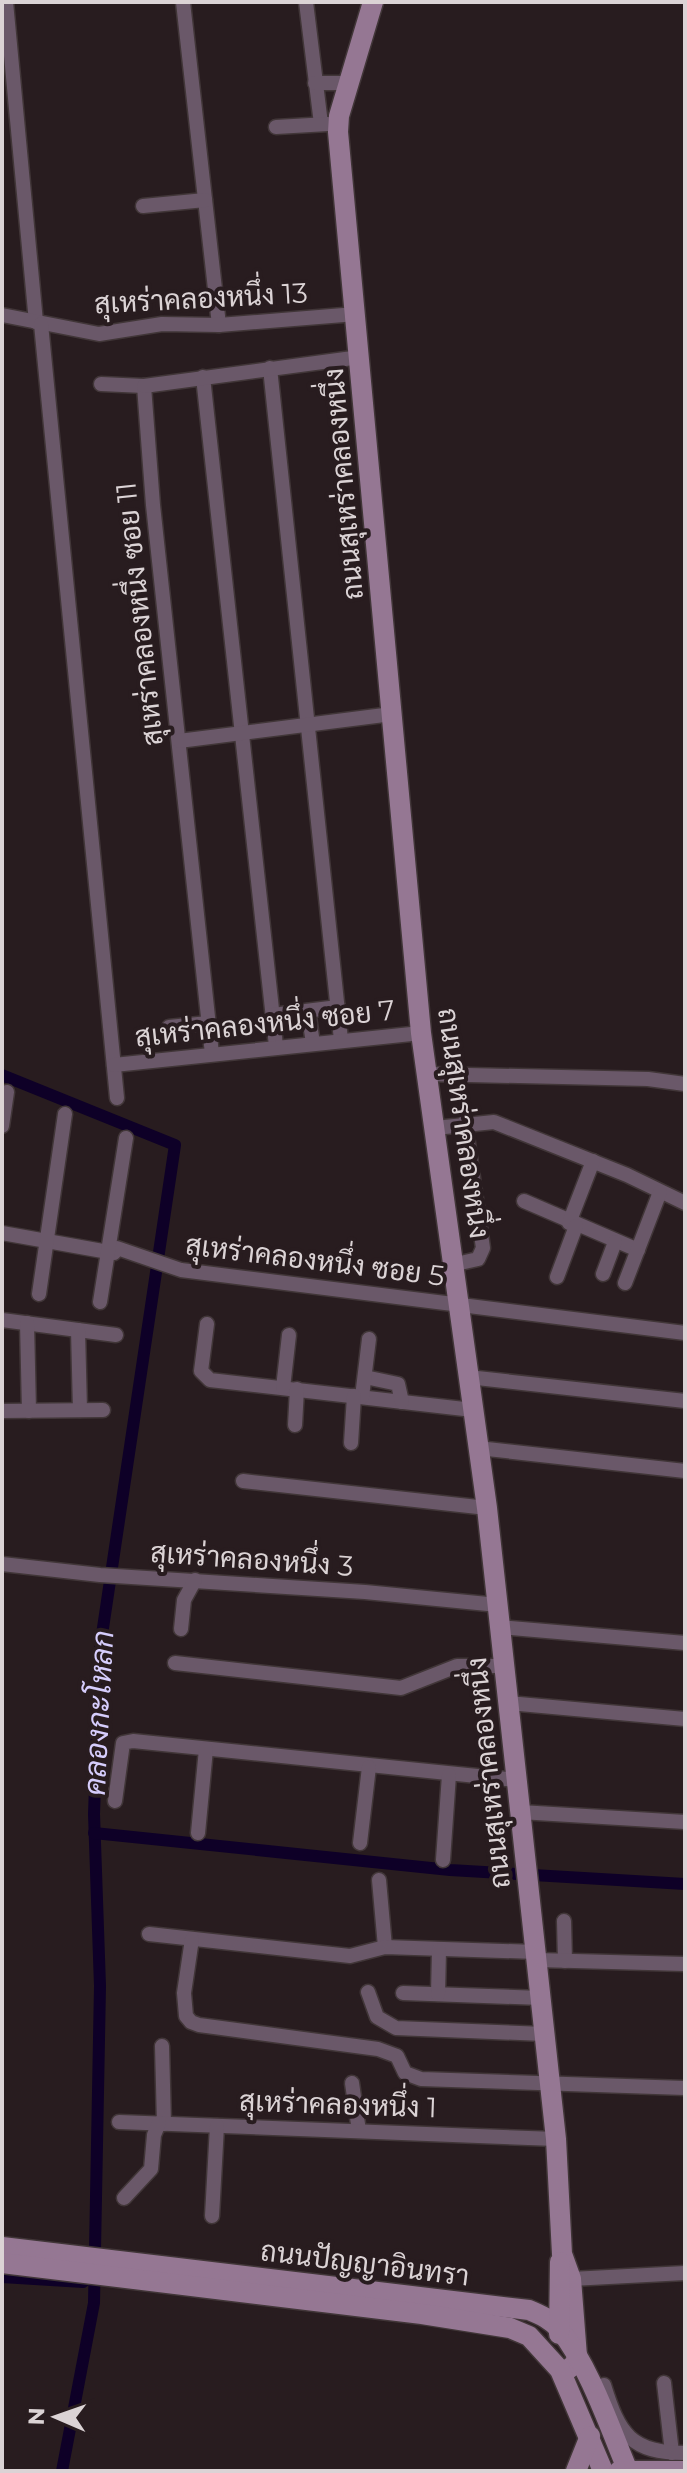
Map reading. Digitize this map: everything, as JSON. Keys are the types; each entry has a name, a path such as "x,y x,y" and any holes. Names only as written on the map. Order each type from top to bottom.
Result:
{"main road":[{"name":"ถนนสุเหร่าคลองหนึ่ง","path":"373,2 349,83 330,124 356,314 421,1033 456,1264 487,1508 556,2139 564,2278 579,2360"},
{"name":"ถนนปัญญาอินทรา","path":"2,2247 111,2270 493,2323 529,2336 560,2370 603,2471"},
{"name":"ถนนปัญญาอินทรา","path":"2,2263 77,2264"},
{"name":"ถนนปัญญาอินทรา","path":"111,2270 529,2310 545,2316 559,2328 579,2360 628,2471"},
{"name":"ถนนสุเหร่าคลองหนึ่ง","path":"560,2370 559,2328 564,2278"},
{"path":"529,2310 551,2294 564,2278"},
{"path":"560,2370 567,2370 579,2360"},
{"path":"576,2471 590,2436"},
{"path":"619,2471 685,2471"}],"street":[{"path":"6,2 117,1098"},
{"path":"183,2 219,325"},
{"path":"276,127 330,124 315,83 306,2"},
{"path":"315,83 349,83"},
{"path":"143,206 205,200"},
{"name":"สุเหร่าคลองหนึ่ง 13","path":"2,315 99,334 162,324 219,325 356,314"},
{"path":"101,384 130,382 144,386 360,357"},
{"path":"270,368 341,1040"},
{"path":"203,377 276,1046"},
{"name":"สุเหร่าคลองหนึ่ง ซอย 11","path":"144,386 144,417 212,1054"},
{"path":"179,741 392,714"},
{"path":"273,1015 338,1007"},
{"path":"308,1011 313,1043"},
{"path":"169,1027 208,1023"},
{"name":"สุเหร่าคลองหนึ่ง ซอย 7","path":"114,1065 421,1033"},
{"path":"427,1074 648,1079 685,1084"},
{"path":"2,1126 7,1092"},
{"path":"39,1294 65,1114"},
{"path":"435,1128 465,1122 494,1122 593,1161 685,1203"},
{"path":"456,1264 478,1259 483,1248 465,1122"},
{"path":"100,1302 126,1138"},
{"path":"557,1277 593,1161"},
{"path":"625,1283 660,1192"},
{"path":"524,1201 638,1250"},
{"name":"สุเหร่าคลองหนึ่ง ซอย 5","path":"2,1233 108,1250 117,1248 164,1267 685,1333"},
{"path":"603,1274 615,1242"},
{"path":"2,1320 116,1335"},
{"path":"27,1323 29,1411"},
{"path":"207,1324 201,1371 204,1376 473,1410"},
{"path":"78,1330 80,1410"},
{"path":"289,1335 290,1388 295,1425"},
{"path":"351,1443 358,1396 365,1377 369,1339"},
{"path":"365,1377 398,1384 402,1402"},
{"path":"468,1377 685,1401"},
{"path":"2,1411 103,1410"},
{"path":"478,1448 685,1471"},
{"path":"243,1481 487,1508"},
{"name":"สุเหร่าคลองหนึ่ง 3","path":"2,1564 107,1576 195,1580 498,1605"},
{"path":"181,1629 184,1600 195,1580"},
{"path":"500,1627 685,1643"},
{"path":"175,1663 401,1688 457,1666 504,1666"},
{"path":"508,1703 685,1719"},
{"path":"115,1801 123,1743 516,1780"},
{"path":"198,1833 206,1749"},
{"path":"360,1843 369,1767"},
{"path":"443,1860 449,1775"},
{"path":"520,1812 685,1822"},
{"path":"379,1880 385,1947"},
{"path":"564,1921 565,1961"},
{"path":"149,1934 350,1956 385,1947 536,1956 565,1961 685,1964"},
{"path":"192,1939 184,1993 186,2016 191,2022 280,2038 378,2049 397,2056 405,2073 421,2079 685,2088"},
{"path":"438,1994 439,1950"},
{"path":"368,1992 377,2017 396,2028 544,2034"},
{"path":"403,1993 541,1998"},
{"path":"124,2198 151,2169 154,2135 162,2124 162,2046"},
{"path":"352,2083 359,2131"},
{"name":"สุเหร่าคลองหนึ่ง 1","path":"119,2122 556,2139"},
{"path":"212,2216 217,2126"},
{"path":"564,2278 685,2273"},
{"path":"604,2385 620,2430 649,2450 679,2453 664,2383"}],"waterway":[{"name":"คลองกะโหลก","path":"2,1075 175,1145 100,1648 94,1814 100,1986 94,2303 62,2471"},
{"path":"94,1833 450,1870 685,1884"},
{"path":"2,2277 83,2282"}]}
